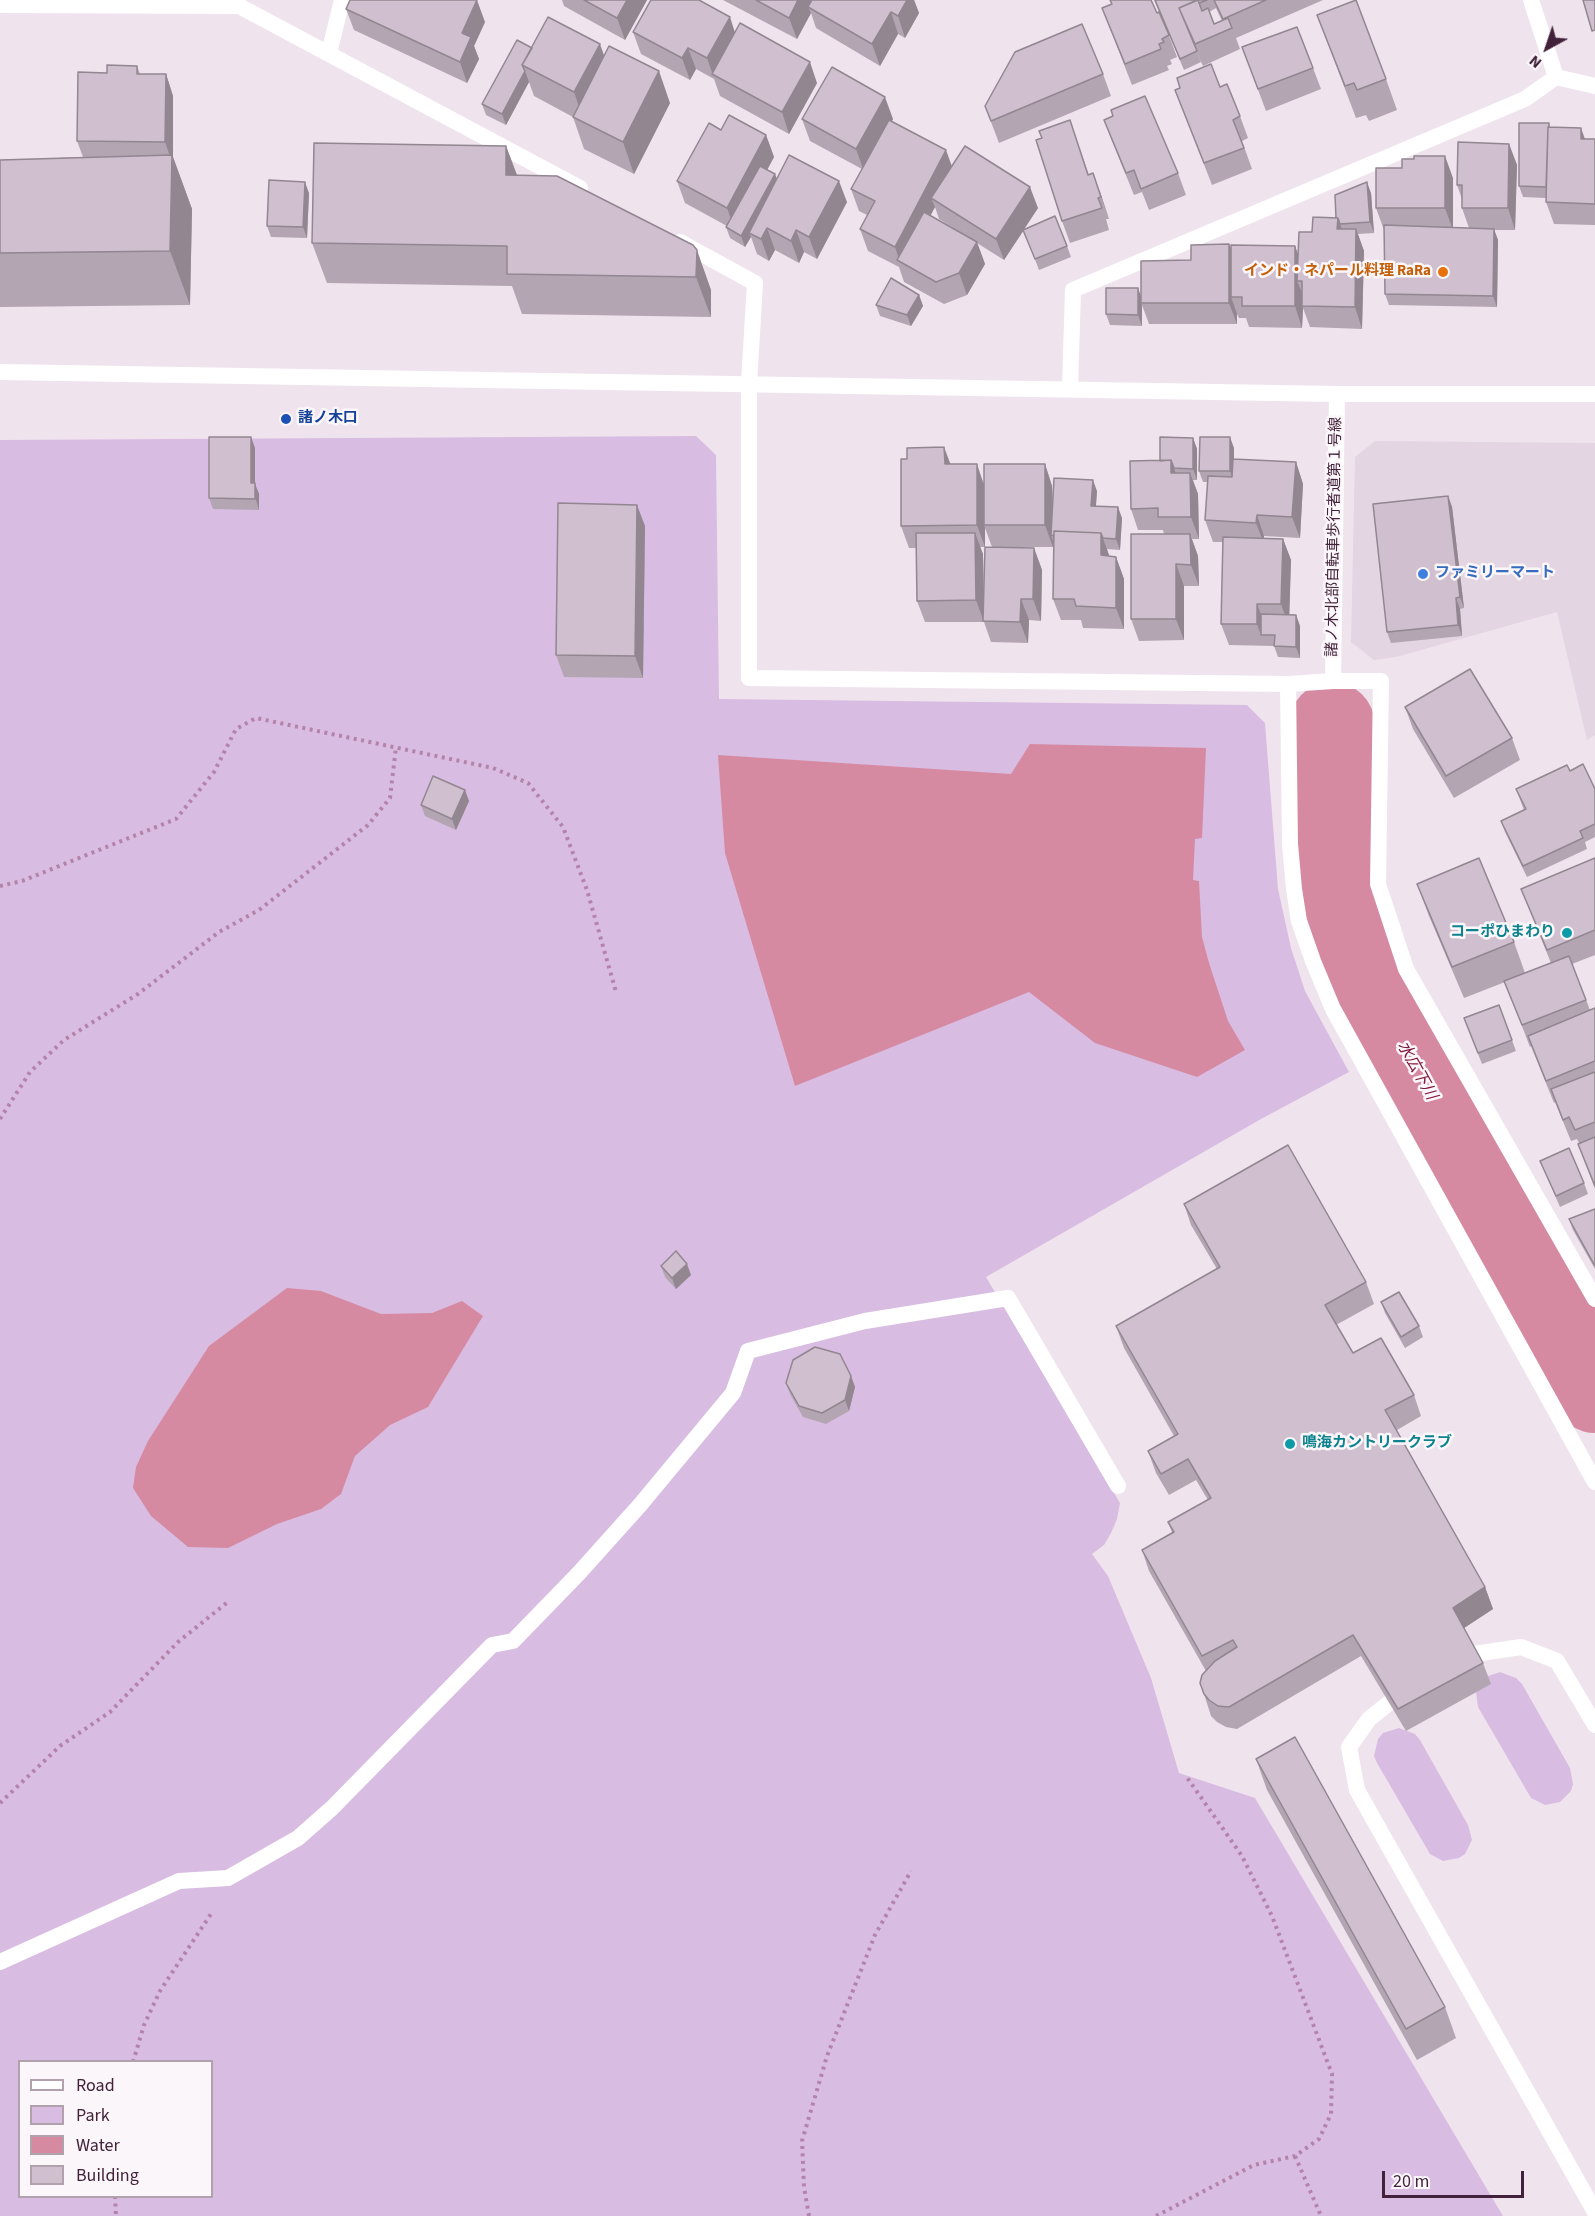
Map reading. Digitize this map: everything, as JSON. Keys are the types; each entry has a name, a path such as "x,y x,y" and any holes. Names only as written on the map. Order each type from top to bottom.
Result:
{"street":[{"path":"329,53 342,0"},
{"path":"1531,0 1556,77"},
{"path":"0,5 239,6 600,199"},
{"path":"1070,388 1073,290 1525,99 1556,77 1595,86"},
{"path":"662,232 755,283 749,383 750,678 1288,684 1381,681 1378,884 1406,969 1595,1299"},
{"path":"0,372 1337,394 1595,394"},
{"name":"諸ノ木北部自転車歩行者道第１号線","path":"1334,681 1337,394"},
{"path":"1288,684 1292,867 1299,921 1313,961 1333,1009 1595,1482"},
{"path":"0,1962 179,1881 228,1878 298,1838 332,1808 492,1645 513,1641 640,1505 733,1393 748,1352 866,1321 1008,1298 1118,1486"},
{"path":"1474,1654 1521,1647 1557,1661 1595,1725"},
{"path":"1389,1703 1369,1719 1349,1747 1357,1790 1595,2212"}],"path":[{"path":"0,886 22,881 176,819 214,772 236,729 256,718 493,768 528,783 563,828 587,890 616,992"},
{"path":"0,1119 30,1072 64,1040 138,994 219,932 259,910 368,825 390,798 396,747"},
{"path":"0,1803 60,1746 110,1712 178,1642 229,1601"},
{"path":"1156,2216 1254,2165 1294,2156 1319,2139 1331,2114 1332,2074 1272,1916 1242,1856 1186,1776"},
{"path":"809,2216 804,2187 802,2141 827,2056 875,1935 911,1871"},
{"path":"133,2060 144,2025 160,1991 193,1938 242,1872"},
{"path":"1294,2156 1321,2216"},
{"path":"115,2198 116,2216"}],"shaded area":[{"path":"1375,441 1595,443 1595,735 1587,740 1557,612 1396,657 1374,660 1351,642 1355,457"}],"green space":[{"path":"696,436 716,455 719,699 1247,705 1265,723 1278,889 1291,948 1305,991 1349,1072 1261,1119 986,1277 1120,1503 1111,1533 1104,1545 1092,1554 1108,1576 1151,1678 1179,1773 1255,1798 1503,2216 0,2216 0,440"},
{"path":"1500,1672 1516,1678 1522,1684 1570,1768 1573,1784 1571,1791 1560,1802 1545,1805 1531,1798 1478,1707 1476,1691 1485,1677"},
{"path":"1399,1728 1415,1734 1420,1740 1468,1825 1472,1840 1465,1854 1459,1858 1443,1861 1430,1854 1377,1763 1374,1756 1378,1739 1383,1733"}],"water":[{"path":"1030,744 1206,748 1202,838 1195,839 1193,880 1199,881 1202,937 1209,963 1228,1021 1245,1050 1197,1077 1095,1043 1029,992 795,1086 725,853 718,755 1011,774"},
{"path":"287,1288 321,1291 381,1314 432,1313 462,1301 483,1316 428,1407 390,1425 355,1456 341,1494 321,1509 277,1524 228,1548 188,1547 151,1516 133,1488 136,1467 148,1441 209,1346"}],"building":[{"path":"350,0 477,0 462,33 471,37 460,62 346,9"},
{"path":"584,0 627,0 617,18"},
{"path":"651,0 699,0 730,17 707,58 688,48 682,58 633,32"},
{"path":"756,0 798,0 789,18"},
{"path":"812,0 907,0 898,16 891,12 872,44 808,7"},
{"path":"1110,0 1151,0 1169,35 1162,39 1164,42 1159,44 1161,49 1125,64 1102,8 1112,4"},
{"path":"1155,0 1197,0 1179,8 1197,51 1180,59"},
{"path":"1198,0 1202,11 1208,8 1214,24 1228,18 1232,28 1195,44 1179,8"},
{"path":"1214,0 1266,0 1223,19"},
{"path":"1356,0 1386,79 1357,90 1354,83 1345,86 1317,15"},
{"path":"1583,0 1595,0 1595,30 1592,31"},
{"path":"548,17 600,44 574,92 522,65"},
{"path":"740,23 810,62 782,112 712,74"},
{"path":"1082,24 1103,74 991,121 985,106 1015,52"},
{"path":"1297,27 1313,68 1258,89 1242,47"},
{"path":"517,40 532,48 522,65 525,71 502,114 482,104"},
{"path":"609,46 659,71 623,142 573,117"},
{"path":"1211,64 1220,87 1227,84 1240,116 1233,120 1244,148 1204,163 1175,90 1180,88 1177,78"},
{"path":"107,65 137,66 137,74 166,74 165,142 77,141 78,72 107,73"},
{"path":"832,67 885,97 856,149 802,119"},
{"path":"1145,96 1178,173 1141,189 1134,170 1126,173 1104,120 1113,116 1111,110"},
{"path":"729,115 766,135 727,208 677,181 709,123 721,130"},
{"path":"889,120 946,150 895,247 860,229 875,201 851,189"},
{"path":"1070,120 1088,175 1093,173 1102,208 1062,221 1036,140 1042,138 1039,131"},
{"path":"1519,123 1549,123 1546,187 1519,186"},
{"path":"1548,127 1581,128 1581,139 1595,139 1595,204 1546,202"},
{"path":"1458,142 1509,144 1508,208 1462,208 1462,185 1457,185"},
{"path":"314,143 506,146 506,175 557,176 693,245 697,250 696,277 507,274 507,246 312,243"},
{"path":"965,146 1030,187 996,239 931,198"},
{"path":"172,155 170,251 0,253 0,160"},
{"path":"789,155 839,181 809,237 796,230 791,241 767,228 761,239 749,233"},
{"path":"1414,156 1445,156 1445,208 1376,208 1376,168 1402,168 1402,159 1414,159"},
{"path":"760,166 775,174 741,236 726,227"},
{"path":"269,180 305,182 303,227 267,226"},
{"path":"1367,182 1370,222 1340,224 1336,218 1335,195"},
{"path":"924,212 977,242 959,273 936,282 897,260"},
{"path":"1055,216 1067,246 1035,259 1023,230"},
{"path":"1313,217 1338,218 1337,229 1356,229 1355,307 1302,306 1302,281 1297,281 1299,232 1312,232"},
{"name":"インド・ネパール料理 RaRa","path":"1384,225 1494,229 1493,296 1385,294"},
{"path":"1229,244 1229,303 1141,303 1141,261 1191,260 1191,245"},
{"path":"1231,245 1295,246 1295,306 1242,306 1242,297 1231,297"},
{"path":"891,278 919,295 907,315 876,305"},
{"path":"1106,288 1138,288 1138,315 1106,314"},
{"path":"209,437 251,437 251,483 255,483 255,499 209,498"},
{"path":"1160,437 1193,438 1193,469 1174,468 1171,460 1160,461"},
{"path":"1200,437 1230,437 1230,471 1199,471"},
{"path":"944,447 945,464 977,464 977,525 901,526 901,459 907,459 907,448"},
{"path":"1233,459 1296,462 1292,517 1257,515 1256,523 1205,520 1208,476 1232,477"},
{"path":"1171,460 1171,473 1190,473 1191,517 1158,517 1158,508 1131,509 1130,461"},
{"path":"984,464 1045,464 1045,525 984,525"},
{"path":"1054,478 1093,480 1091,506 1118,507 1116,539 1103,538 1101,533 1054,531 1054,536 1051,535"},
{"path":"1448,496 1460,597 1456,598 1458,625 1387,632 1373,504"},
{"path":"558,503 637,505 635,656 556,655"},
{"path":"1054,531 1101,533 1101,555 1116,557 1116,608 1076,606 1074,599 1053,599"},
{"path":"916,533 975,533 976,600 917,601"},
{"path":"1131,534 1190,534 1191,565 1176,564 1176,619 1131,619"},
{"path":"1223,537 1283,539 1281,604 1257,604 1257,624 1221,624"},
{"path":"985,547 1034,548 1033,599 1021,599 1020,622 983,621"},
{"path":"1261,614 1296,615 1296,647 1274,646 1275,635 1261,635"},
{"path":"1470,669 1512,738 1446,776 1405,707"},
{"path":"1583,764 1595,789 1595,824 1580,831 1583,838 1523,866 1501,821 1526,809 1516,789 1567,765 1570,771"},
{"path":"433,776 465,790 452,819 421,805"},
{"path":"1479,858 1514,942 1452,967 1417,884"},
{"name":"コーポひまわり","path":"1595,858 1595,930 1547,950 1521,889"},
{"path":"1569,956 1586,1000 1522,1025 1504,981"},
{"path":"1499,1005 1512,1040 1478,1053 1464,1018"},
{"path":"1595,1008 1595,1061 1546,1081 1528,1036"},
{"path":"1595,1072 1595,1122 1575,1130 1569,1117 1563,1120 1551,1089"},
{"path":"1595,1137 1595,1186 1578,1144"},
{"name":"鳴海カントリークラブ","path":"1288,1145 1366,1282 1325,1305 1353,1353 1381,1338 1414,1395 1385,1410 1485,1587 1453,1608 1483,1663 1398,1709 1353,1635 1229,1707 1218,1706 1204,1694 1200,1683 1202,1675 1215,1661 1237,1647 1233,1640 1202,1656 1142,1550 1174,1532 1168,1522 1211,1498 1188,1459 1161,1474 1148,1451 1178,1434 1116,1326 1220,1267 1184,1204"},
{"path":"1569,1148 1584,1183 1556,1196 1540,1161"},
{"path":"1595,1209 1595,1266 1569,1219"},
{"path":"676,1251 687,1264 672,1278 661,1266"},
{"path":"1399,1292 1419,1326 1401,1337 1381,1302"},
{"path":"815,1347 840,1354 851,1376 845,1400 822,1413 799,1406 786,1383 793,1360"},
{"path":"1295,1737 1445,2007 1406,2029 1256,1759"}],"waterway":[{"name":"水広下川","path":"1332,725 1336,898 1350,945 1372,993 1595,1390"}],"place":[{"name":"インド・ネパール料理 RaRa","path":"1443,272"},
{"name":"諸ノ木口","path":"286,419"},
{"name":"ファミリーマート","path":"1423,574"},
{"name":"コーポひまわり","path":"1567,933"},
{"name":"鳴海カントリークラブ","path":"1290,1444"}]}
